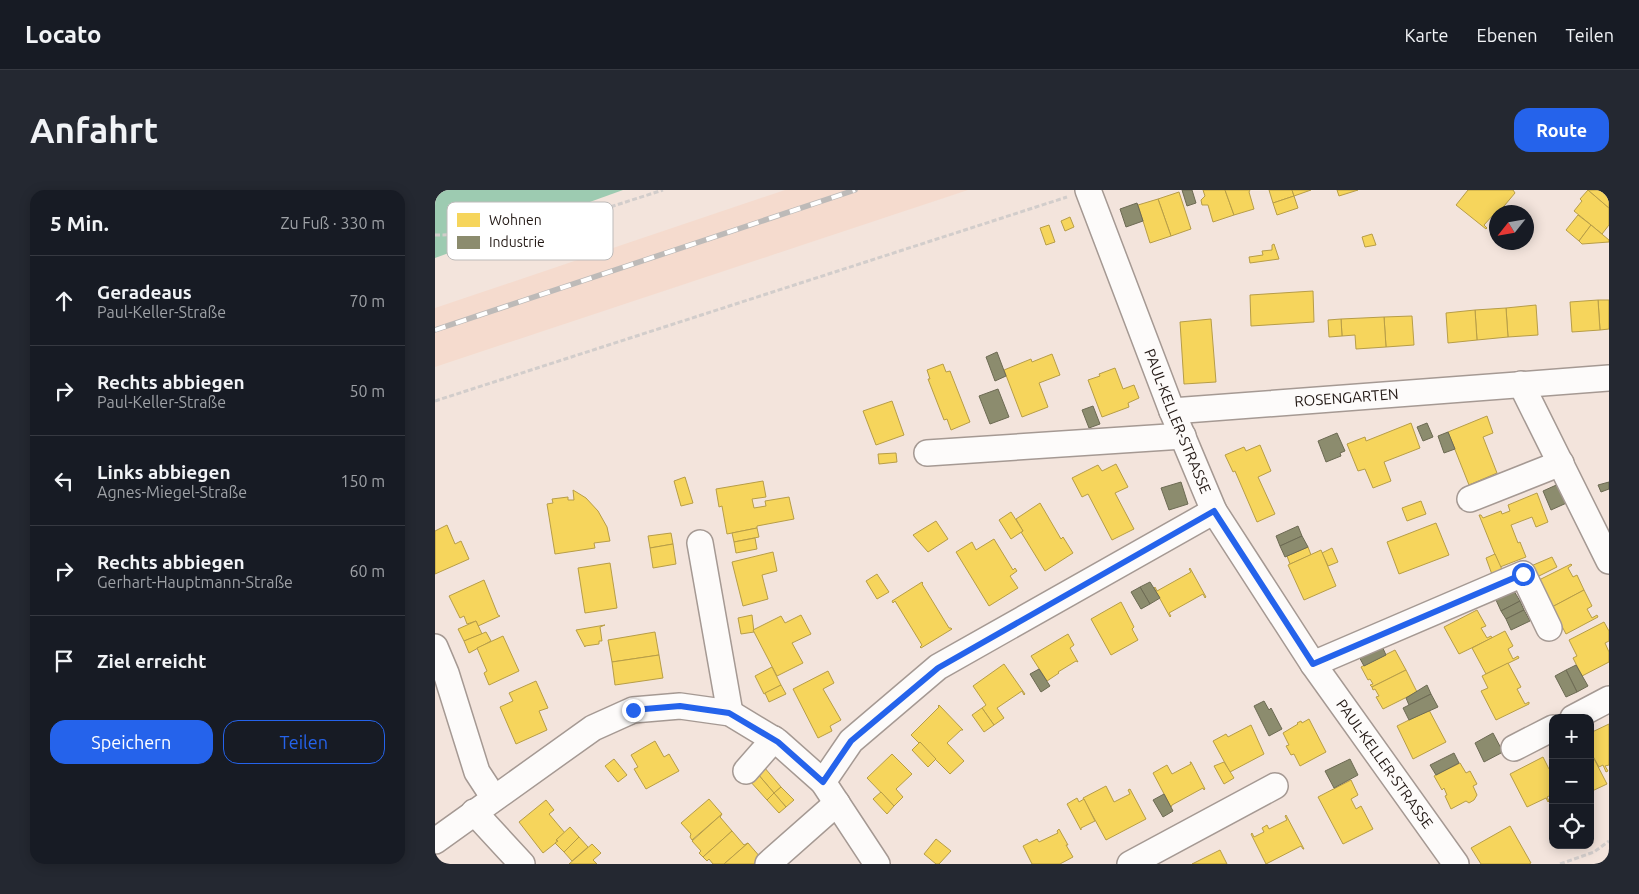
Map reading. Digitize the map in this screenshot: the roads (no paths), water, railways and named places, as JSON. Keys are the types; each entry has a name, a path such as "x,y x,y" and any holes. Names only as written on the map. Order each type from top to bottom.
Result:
{"street":[{"name":"PAUL-KELLER-STRASSE","path":"1087,190 1172,411 1214,511 1313,664 1456,864"},
{"name":"ROSENGARTEN","path":"1172,411 1609,378"},
{"path":"1521,384 1609,561"},
{"path":"927,453 1183,436"},
{"path":"1470,499 1561,463"},
{"path":"823,782 851,741 938,668 1214,511"},
{"path":"700,543 729,713"},
{"path":"1313,664 1523,574 1549,628"},
{"path":"435,648 446,673 477,772 494,798"},
{"path":"1581,714 1609,699"},
{"path":"435,840 593,728 633,710 680,706 729,713 774,740 823,782 877,864"},
{"path":"1514,748 1549,730"},
{"path":"746,770 774,740"},
{"path":"1130,864 1275,786"},
{"path":"768,864 837,803"},
{"path":"474,812 522,864"}],"railway":[{"path":"435,330 855,190"}]}
